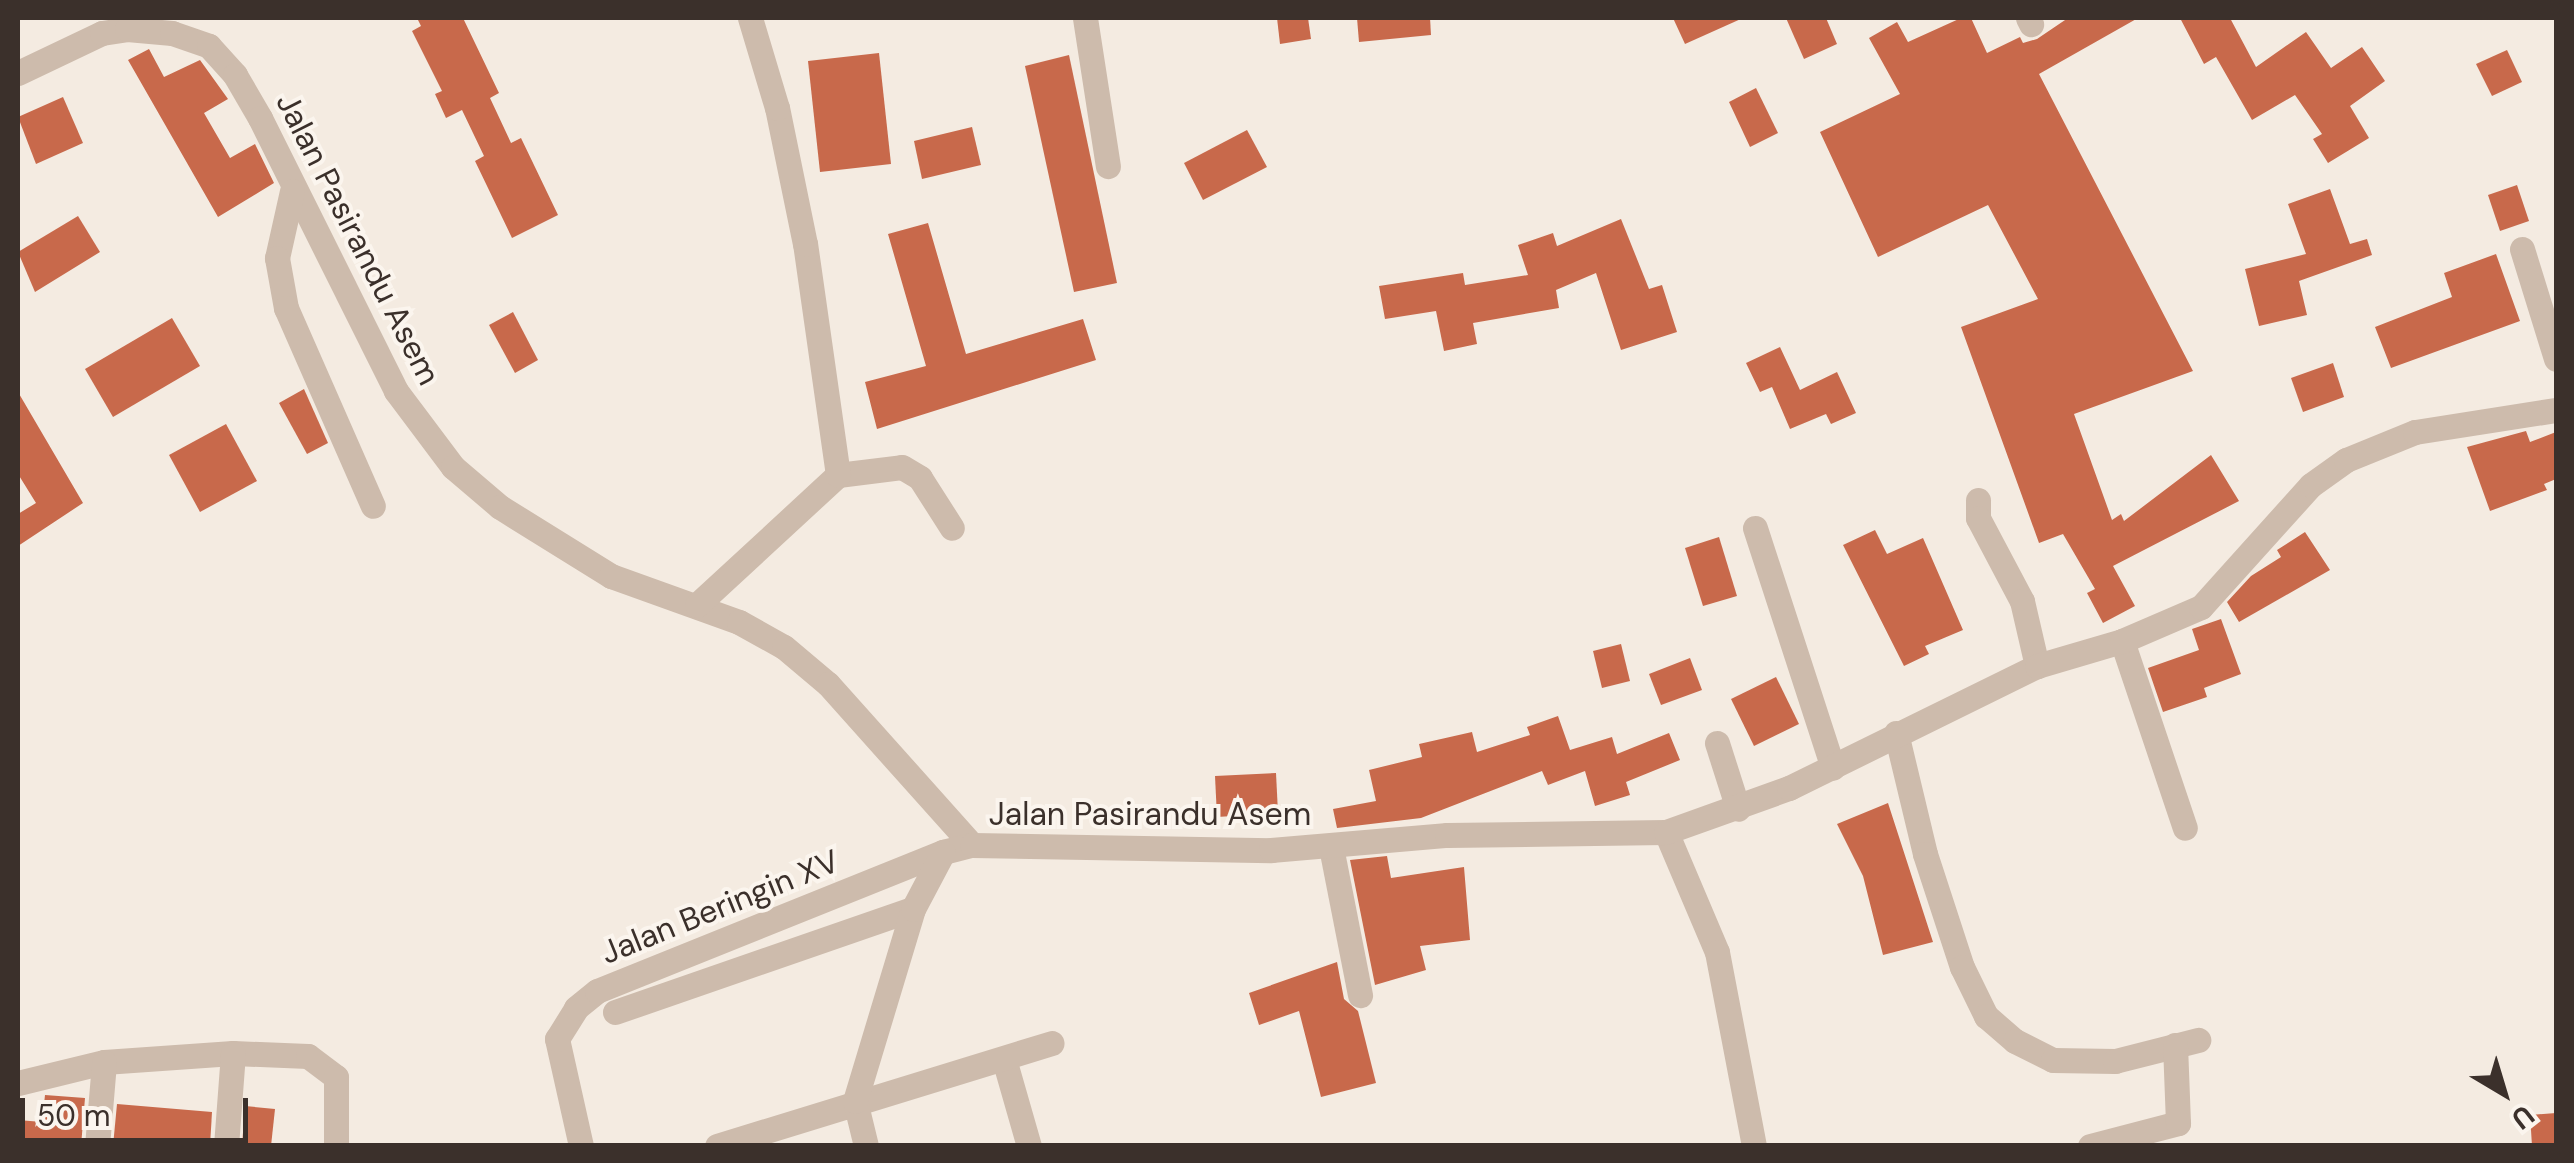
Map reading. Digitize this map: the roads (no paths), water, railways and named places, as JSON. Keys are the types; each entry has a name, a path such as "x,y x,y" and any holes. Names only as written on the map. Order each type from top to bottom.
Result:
{"street":[{"path":"750,18 777,108 805,244 838,474"},
{"path":"1084,18 1108,166"},
{"name":"Jalan Pasirandu Asem","path":"18,72 102,32 127,29 193,38 236,75 396,391 453,468 500,507 611,576 697,606 784,646 828,684 972,845 1331,848 1447,835 1666,832 1738,809 1833,768 2037,666 2122,641 2201,607 2311,485 2346,460 2415,432 2556,410"},
{"path":"292,192 277,258 286,308 373,506"},
{"path":"2522,249 2556,360"},
{"path":"697,606 838,474 902,467 920,478 952,528"},
{"path":"1978,500 1978,518 2022,601 2037,666"},
{"path":"1755,528 1833,768"},
{"path":"2122,641 2186,828"},
{"path":"1896,734 1925,854 1962,967 1986,1016 2015,1041 2053,1060 2114,1061 2186,1043 2178,1124 2090,1146"},
{"path":"1717,742 1738,809"},
{"path":"1666,832 1717,952 1754,1146"},
{"name":"Jalan Beringin XV","path":"581,1146 557,1039 576,1008 597,991 943,852 972,845"},
{"path":"1331,848 1360,995"},
{"path":"866,1146 855,1101 914,909 943,852"},
{"path":"615,1012 914,909"},
{"path":"719,1145 1052,1043"},
{"path":"226,1146 233,1053"},
{"path":"18,1083 104,1062 233,1053 308,1056 325,1064 336,1076 336,1146"},
{"path":"1004,1059 1029,1146"},
{"path":"97,1146 104,1062"}]}
